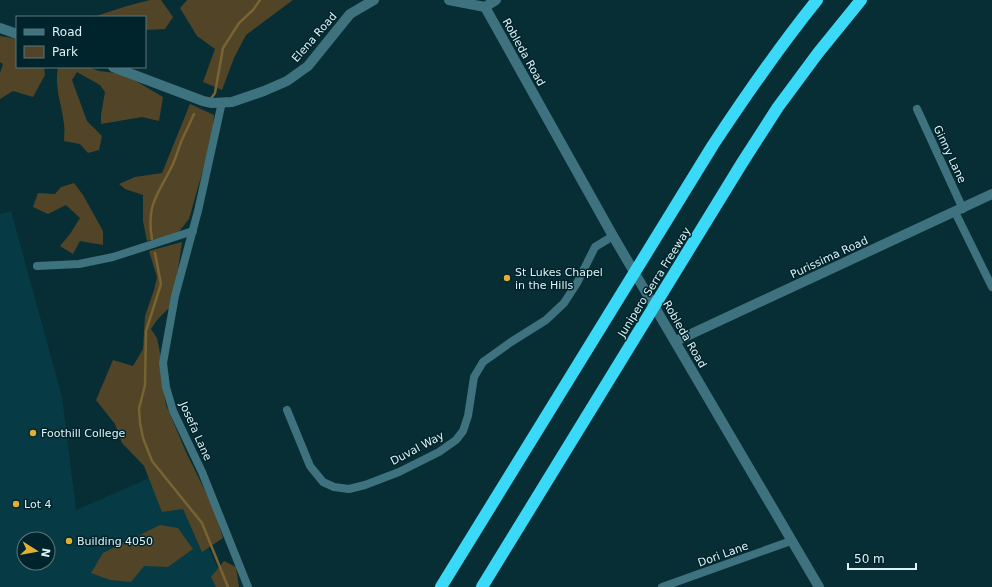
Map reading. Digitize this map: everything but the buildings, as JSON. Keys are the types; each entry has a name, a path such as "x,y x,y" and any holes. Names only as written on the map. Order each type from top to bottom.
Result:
{"highway":[{"name":"Junipero Serra Freeway","path":"441,587 709,152 750,88 817,0"},
{"name":"Junipero Serra Freeway","path":"482,587 742,163 778,107 818,53 861,0"}],"street":[{"name":"Elena Road","path":"115,68 203,101 212,103 232,102 287,81 308,66 350,14 374,0"},
{"path":"449,0 466,2 485,7 496,0"},
{"name":"Robleda Road","path":"485,7 613,236 819,587"},
{"path":"0,28 16,34"},
{"name":"Josefa Lane","path":"222,102 193,231 175,296 163,363 166,387 173,411 202,472 248,587"},
{"name":"Ginny Lane","path":"917,109 992,287"},
{"name":"Purissima Road","path":"676,341 992,194"},
{"path":"37,266 79,264 114,257 193,231"},
{"name":"Duval Way","path":"288,410 310,466 323,482 334,487 349,489 365,485 399,472 440,452 456,440 463,431 468,416 474,377 483,362 546,320 564,303 577,283 595,247 613,236"},
{"name":"Dori Lane","path":"662,587 791,541"}],"shaded area":[{"name":"Foothill College","path":"11,211 62,397 76,510 170,469 227,587 0,587 0,214"}],"green space":[{"path":"150,0 161,0 173,17 165,29 146,30 146,16 96,16"},
{"path":"187,0 293,0 246,35 234,58 222,90 203,82 215,49 197,36 180,8"},
{"path":"0,36 16,39 16,68 44,68 45,75 33,97 13,91 0,99 0,73 3,64 0,62"},
{"path":"58,68 91,68 99,71 124,74 163,97 159,121 142,117 101,124 105,92 100,85 77,72 72,80 87,121 102,136 99,150 88,153 80,144 64,141 64,126 57,74"},
{"path":"190,104 214,115 212,138 189,219 177,234 147,241 143,221 143,195 125,189 119,184 135,177 162,173"},
{"path":"74,183 83,195 103,231 103,245 80,241 73,254 60,246 80,218 66,205 48,214 33,207 38,193 55,194 61,187"},
{"path":"182,242 173,304 157,320 151,329 157,338 160,353 161,377 166,405 186,452 214,509 223,538 202,552 183,509 162,512 144,466 122,443 115,424 96,400 113,360 133,366 143,349 145,316 157,277 149,251"},
{"path":"160,525 178,528 193,549 168,567 144,566 131,582 110,580 91,573 103,553"},
{"path":"224,561 236,567 239,587 216,587 211,577"}],"waterway":[{"path":"210,100 215,93 223,48 239,23 253,10 260,0"},
{"path":"152,239 151,217 154,200 173,163 194,114"},
{"path":"155,253 161,284 146,331 145,385 139,409 143,438 152,461 202,523 228,587"}],"place":[{"name":"St Lukes Chapel in the Hills","path":"507,278"},
{"name":"Foothill College","path":"33,433"},
{"name":"Lot 4","path":"16,504"},
{"name":"Building 4050","path":"69,541"}]}
